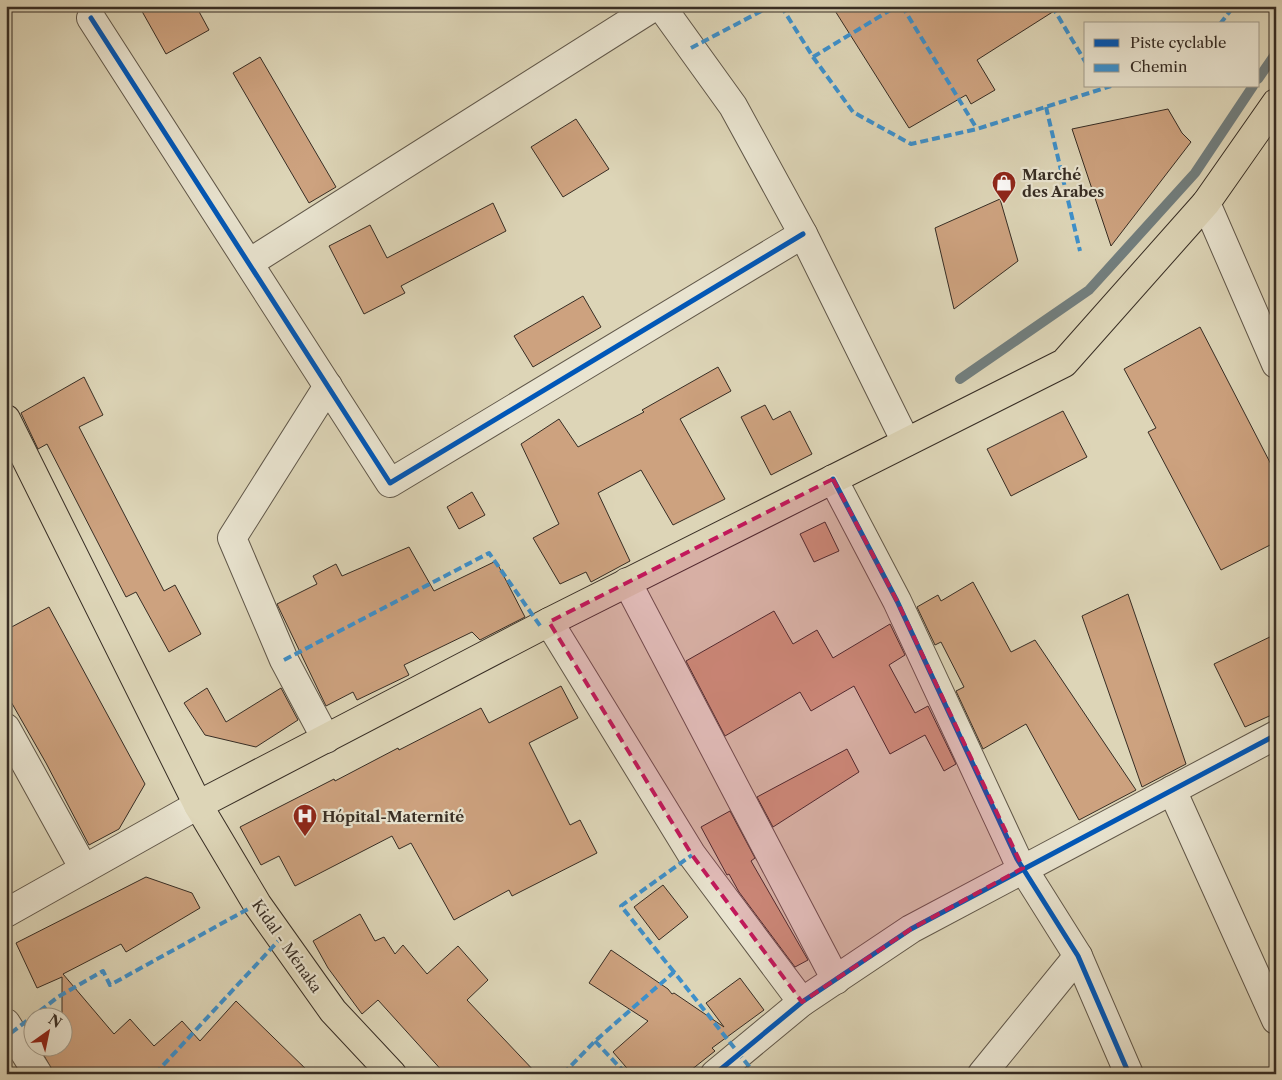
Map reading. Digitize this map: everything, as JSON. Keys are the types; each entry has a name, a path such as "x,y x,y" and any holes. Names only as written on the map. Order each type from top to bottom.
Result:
{"main road":[{"path":"198,806 627,582 1064,363 1206,203 1276,103"},
{"name":"Kidal - Ménaka","path":"6,419 198,806 257,904 333,1011 392,1074"}],"street":[{"path":"249,263 655,6"},
{"path":"661,6 733,106 803,234 906,442"},
{"path":"91,18 390,483 803,234"},
{"path":"1206,203 1276,364"},
{"path":"326,738 284,660 232,538 328,386"},
{"path":"833,479 897,601 1023,868 1078,956 1129,1074"},
{"path":"627,582 836,980"},
{"path":"549,622 692,856 802,1002"},
{"path":"6,728 84,869"},
{"path":"715,1074 802,1002 911,929 1276,735"},
{"path":"1172,790 1276,1020"},
{"path":"6,912 198,806"},
{"path":"982,1074 1078,956"},
{"path":"6,1023 38,1074"}],"highlighted area":[{"path":"833,479 897,601 1023,868 911,929 802,1002 692,855 549,622"}],"building":[{"path":"139,6 196,6 209,30 166,54"},
{"path":"832,6 1062,6 977,60 995,90 971,104 966,95 909,128"},
{"path":"260,57 336,187 309,203 233,73"},
{"path":"1168,109 1182,133 1191,142 1111,246 1072,129"},
{"path":"576,119 609,169 563,197 531,147"},
{"path":"1000,199 1018,261 954,309 935,228"},
{"path":"493,203 506,231 401,286 405,293 364,314 329,246 370,225 387,258"},
{"path":"583,296 601,327 533,367 514,336"},
{"path":"1200,327 1276,474 1276,542 1221,570 1148,432 1156,428 1124,369"},
{"path":"718,367 731,391 680,419 725,499 673,525 641,470 598,493 630,561 591,582 586,572 560,584 533,538 559,524 521,444 559,419 578,447 644,412 642,410"},
{"path":"84,377 103,415 79,427 164,591 175,585 201,634 169,652 136,592 126,597 47,444 38,449 21,413"},
{"path":"765,405 773,420 790,411 812,454 771,475 741,417"},
{"path":"1063,411 1087,457 1011,496 987,449"},
{"path":"472,492 485,515 459,529 447,507"},
{"path":"825,522 839,551 814,562 800,534"},
{"path":"409,547 434,591 496,561 525,617 480,640 472,632 404,665 409,675 357,700 353,692 326,706 277,604 317,584 313,576 336,564 342,576"},
{"path":"973,582 1011,652 1035,640 1136,790 1079,820 1026,724 983,749 956,691 964,687 941,642 935,645 917,607 938,595 941,601"},
{"path":"1128,594 1186,764 1142,787 1082,616"},
{"path":"49,607 145,784 119,829 89,845 46,763 6,693 6,630"},
{"path":"774,611 793,644 817,630 833,658 890,624 905,655 889,665 915,713 928,706 956,764 944,771 925,735 890,754 854,686 811,711 800,692 725,736 686,661"},
{"path":"1276,634 1276,713 1245,727 1214,664"},
{"path":"561,686 578,718 529,743 570,825 580,820 597,853 512,896 509,890 454,920 411,843 399,849 392,836 295,886 279,856 261,865 240,827 481,708 489,723"},
{"path":"207,688 226,722 281,688 298,720 256,747 205,735 184,703"},
{"path":"847,749 859,772 773,827 757,797"},
{"path":"730,811 755,858 751,861 808,960 795,967 739,892 729,874 727,875 701,827"},
{"path":"146,877 192,893 200,908 126,952 121,944 63,974 114,1034 130,1019 154,1046 182,1021 200,1041 236,1001 311,1074 54,1074 45,1058 72,1058 72,1008 62,1008 62,977 37,988 16,943"},
{"path":"663,885 688,917 659,940 634,907"},
{"path":"360,914 375,941 384,937 395,954 403,945 427,974 458,946 488,980 467,1000 537,1074 445,1074 378,1000 362,1014 328,968 313,941"},
{"path":"611,950 668,989 672,994 674,993 724,1027 706,1003 740,978 764,1010 712,1048 715,1051 686,1074 632,1074 613,1052 648,1021 589,983"}],"waterway":[{"path":"1260,76 1276,53"},
{"path":"960,379 1089,290 1195,173 1252,88"}],"marked path":[{"path":"691,48 771,6"},
{"path":"781,6 813,57 853,112 911,144 977,129 1105,88"},
{"path":"813,57 897,6"},
{"path":"902,6 977,129"},
{"path":"1052,6 1084,60"},
{"path":"1222,22 1234,6"},
{"path":"1046,107 1080,251"},
{"path":"284,660 489,553 541,627"},
{"path":"674,972 621,906 692,855"},
{"path":"11,1033 58,997 103,971 110,985 257,904"},
{"path":"155,1074 281,938"},
{"path":"563,1074 595,1041 674,972 755,1074"},
{"path":"595,1041 626,1074"}],"cycle path":[{"path":"91,18 390,483 803,234"},
{"path":"833,479 897,601 1017,859 1078,956 1129,1074"},
{"path":"715,1074 802,1002 911,929 1276,735"}],"place":[{"name":"Marché des Arabes","path":"1004,204"},
{"name":"Hópital-Maternité","path":"305,837"}]}
